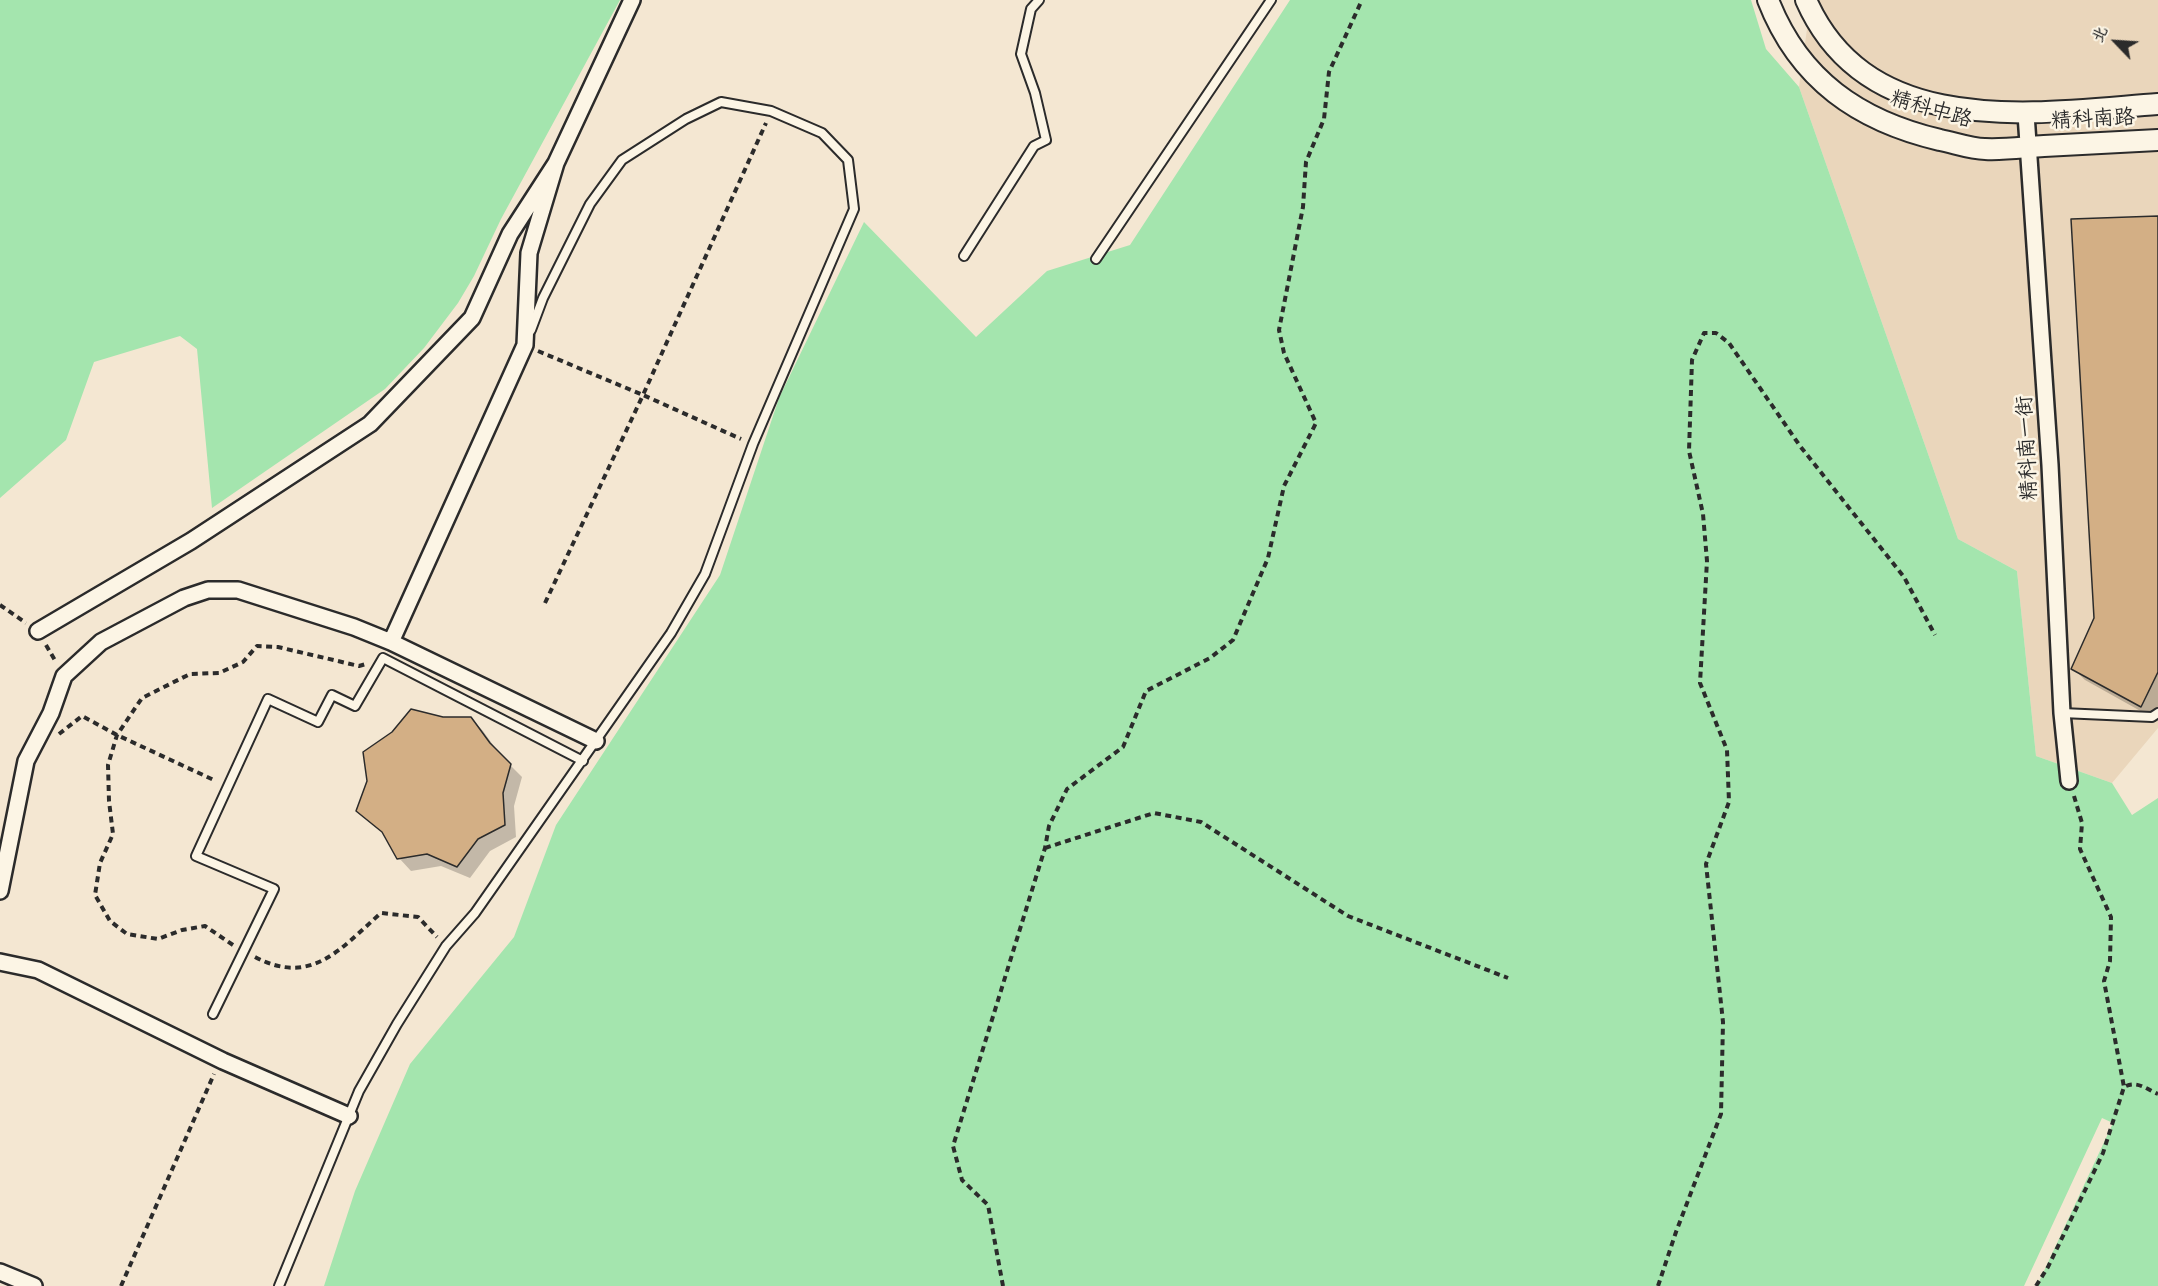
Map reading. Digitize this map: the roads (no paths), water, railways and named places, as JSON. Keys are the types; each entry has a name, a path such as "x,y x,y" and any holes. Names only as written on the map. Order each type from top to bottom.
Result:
{"street":[{"path":"38,631 191,541 370,424 472,318 510,234 556,163 632,0"},
{"name":"精科中路","path":"1768,0 1784,34 1812,71 1837,94 1873,118 1920,135 1983,149 2030,147"},
{"name":"精科中路","path":"1806,0 1818,22 1845,56 1861,70 1898,92 1938,106 2026,114"},
{"name":"精科南路","path":"2026,114 2158,104"},
{"name":"精科南一街","path":"2026,114 2050,465 2062,713 2069,781"},
{"name":"精科南路","path":"2030,147 2158,140"},
{"path":"391,642 525,345 529,253 556,163"},
{"path":"0,891 26,761 51,713 64,676 101,642 184,598 208,590 238,590 354,627 391,642 596,741"},
{"path":"0,962 38,970 223,1061 349,1116"},
{"path":"0,1272 34,1286"}],"lane":[{"path":"964,256 1034,146 1046,140 1035,93 1021,54 1031,9 1039,0"},
{"path":"1096,259 1271,0"},
{"path":"279,1286 359,1091 392,1033 446,946 475,913 671,633 705,574 753,444 854,208 848,160 822,134 771,111 721,102 686,119 622,160 590,204 543,298 525,345"},
{"path":"213,1014 274,889 196,856 268,699 318,722 332,695 355,706 383,658 583,761"},
{"path":"2062,713 2152,717 2158,713"}]}
